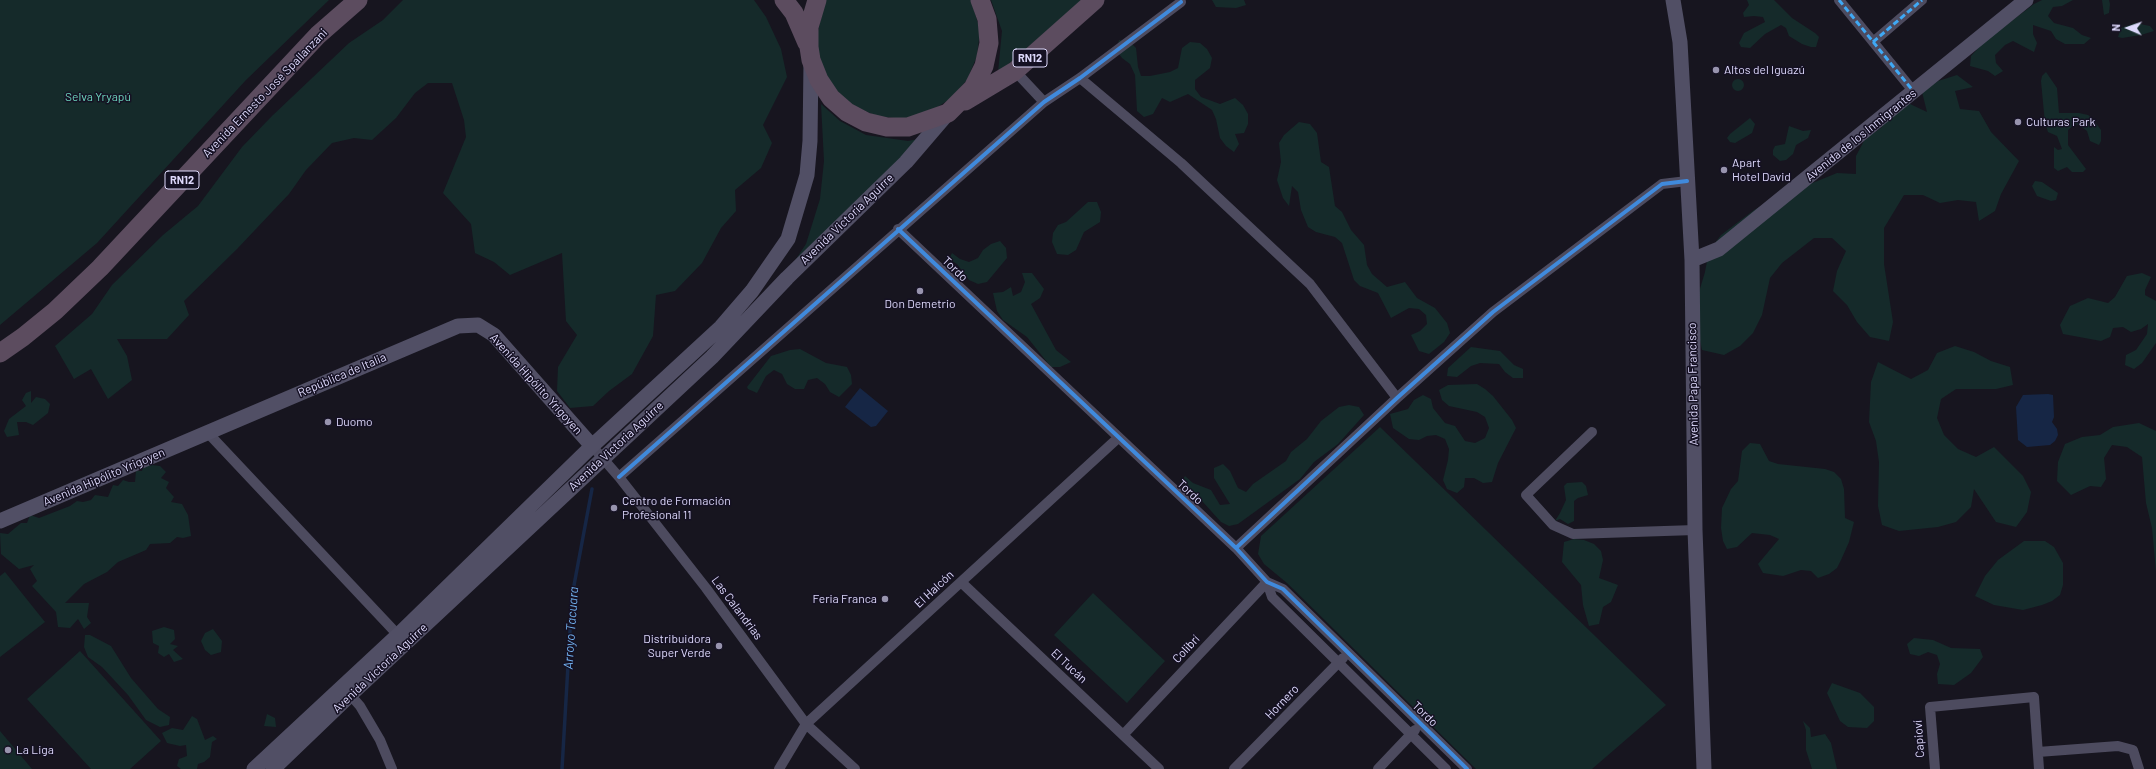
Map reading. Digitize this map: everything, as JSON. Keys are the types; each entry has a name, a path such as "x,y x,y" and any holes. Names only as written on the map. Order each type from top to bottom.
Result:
{"highway":[{"name":"Avenida Ernesto José Spallanzani","path":"0,353 23,337 55,311 100,268 318,35 358,0"},
{"name":"RN12","path":"784,0 794,13 819,80 831,98 847,112 866,122 887,127 908,127 953,110 1015,71 1095,0"},
{"name":"RN12","path":"810,54 809,27 817,0"},
{"name":"RN12","path":"953,110 973,88 984,66 988,43 987,18 980,0"}],"main road":[{"name":"Avenida Papa Francisco","path":"1673,0 1680,42 1692,260 1695,530 1704,769"},
{"name":"Avenida de los Inmigrantes","path":"1692,260 1719,249 2026,0"},
{"name":"Avenida Victoria Aguirre","path":"274,769 398,635 592,446 721,326 752,291 788,239 808,175 810,141 810,54"},
{"name":"Avenida Victoria Aguirre","path":"254,769 347,690 603,458 712,356 787,278 906,162 953,110"},
{"name":"Avenida Hipólito Yrigoyen","path":"478,325 494,335 592,446"},
{"name":"República de Italia","path":"208,433 458,326 478,325"},
{"name":"Avenida Hipólito Yrigoyen","path":"0,521 208,433"}],"street":[{"path":"1839,0 1914,92"},
{"path":"1873,42 1922,0"},
{"path":"619,477 898,229 1044,102 1080,78 1181,2"},
{"path":"1015,71 1044,102"},
{"path":"1080,78 1181,163 1310,284 1397,398"},
{"path":"1236,548 1397,398 1493,312 1662,184 1687,181"},
{"name":"Tordo","path":"898,229 1236,548 1267,582 1272,597 1446,769"},
{"path":"1592,432 1526,495 1553,525 1573,534 1695,530"},
{"path":"208,433 398,635"},
{"name":"El Halcón","path":"779,769 806,724 1118,438"},
{"name":"Las Calandrias","path":"592,446 619,477 706,588 806,724 855,769"},
{"name":"El Tucán","path":"961,582 1124,734 1159,769"},
{"name":"Tordo","path":"1267,582 1283,589 1467,769"},
{"name":"Colibrí","path":"1124,734 1267,582"},
{"name":"Hornero","path":"1234,769 1348,652"},
{"path":"347,690 360,706 380,740 392,769"},
{"name":"Capioví","path":"1935,769 1930,707 2034,697 2038,752"},
{"path":"1378,769 1421,724"},
{"path":"2039,769 2038,752 2118,746 2133,750 2139,769"}],"green space":[{"name":"Selva Yryapú","path":"0,0 329,0 246,80 97,243 0,325"},
{"path":"403,0 754,0 766,17 781,49 787,77 763,125 772,143 761,168 735,190 736,211 721,228 702,263 675,291 656,295 653,336 632,374 609,391 593,406 570,408 557,391 558,367 577,335 566,321 562,253 510,275 494,262 475,253 471,224 443,193 466,137 464,120 452,83 428,83 415,93 396,118 372,140 354,138 332,143 306,170 289,194 237,249 184,301 189,315 167,339 117,339 127,356 132,380 108,399 91,369 74,379 55,346 92,314 112,285 163,235 198,206 242,147 272,116 349,43 383,20"},
{"path":"825,0 971,0 980,30 977,56 967,80 950,99 928,113 903,119 877,116 853,106 834,88 821,66 816,40"},
{"path":"991,0 1083,0 998,73 1002,31"},
{"path":"1212,0 1244,0 1246,5 1236,8 1216,7"},
{"path":"1747,0 1774,0 1792,18 1819,37 1816,47 1802,44 1789,36 1786,28 1781,25 1765,34 1750,48 1741,47 1739,43 1744,33 1765,22 1763,17 1744,17 1743,13 1749,5"},
{"path":"2042,0 2073,0 2062,6 2053,7 2048,16 2054,23 2073,28 2082,35 2091,38 2084,44 2065,44 2056,39 2051,31 2033,25 2033,34 2037,43 2034,52 2013,41 2005,45 1995,55 1996,63 2003,71 1995,76 1988,71 1970,66 1971,56 1984,42 2034,4"},
{"path":"2102,0 2109,0 2110,4 2109,13 2104,15"},
{"path":"2135,23 2150,26 2154,31 2141,35 2122,38 2118,37 2121,28"},
{"path":"1119,40 1129,41 1136,48 1138,67 1141,76 1150,76 1170,72 1178,68 1182,48 1190,42 1200,43 1207,49 1212,58 1210,68 1195,80 1195,89 1201,97 1220,104 1235,98 1243,105 1248,114 1248,124 1244,133 1235,134 1239,144 1234,152 1226,146 1220,138 1216,119 1212,110 1188,94 1170,102 1162,98 1153,114 1144,117 1137,111 1135,75 1130,64 1122,58 1116,50"},
{"path":"2046,72 2057,88 2059,113 2079,113 2088,115 2101,130 2101,141 2099,145 2090,141 2087,131 2079,125 2075,124 2068,130 2068,145 2086,169 2083,172 2072,172 2067,167 2058,171 2054,168 2054,147 2058,150 2062,149 2057,136 2048,132 2045,123 2041,81 2042,76"},
{"path":"1957,75 1973,87 1955,91 1960,109 1979,111 1991,132 2019,161 2001,194 1995,211 1979,221 1976,202 1958,200 1940,203 1923,195 1904,195 1884,228 1884,264 1893,322 1889,341 1870,337 1857,322 1847,305 1833,291 1837,271 1846,251 1832,238 1814,238 1782,263 1770,278 1762,315 1753,333 1740,346 1724,355 1702,350 1698,331 1699,292 1709,251 1721,235 1754,210 1771,200 1837,173 1856,174 1856,156 1865,139 1881,128 1893,112 1910,104 1927,112 1922,92 1938,81"},
{"path":"1736,79 1740,79 1744,85 1740,91 1736,91 1732,87 1732,83"},
{"path":"821,104 840,121 866,135 908,141 928,137 790,268 806,244 820,199 824,161"},
{"path":"1750,118 1755,124 1752,133 1735,143 1730,142 1727,138 1730,134"},
{"path":"1299,122 1310,124 1317,133 1321,162 1329,167 1335,206 1342,212 1351,230 1364,245 1367,265 1372,274 1387,287 1405,282 1417,298 1435,308 1447,323 1450,333 1444,342 1429,354 1419,351 1411,335 1420,331 1427,324 1426,315 1419,309 1409,308 1391,318 1378,293 1360,286 1354,280 1342,243 1335,237 1316,232 1308,227 1301,210 1298,192 1292,186 1289,206 1283,198 1277,180 1281,162 1279,143 1284,135"},
{"path":"1789,126 1803,131 1811,130 1808,138 1796,145 1793,154 1786,160 1780,161 1773,155 1773,150 1775,146 1785,144"},
{"path":"2035,181 2042,182 2058,193 2056,200 2051,201 2037,196 2032,186"},
{"path":"1088,202 1097,202 1101,212 1100,222 1084,232 1076,250 1068,255 1057,254 1052,242 1053,233 1058,225 1066,222"},
{"path":"1000,241 1006,248 1007,258 987,282 978,284 969,280 957,264 949,259 952,253 960,259 969,262 978,258 983,250 991,244"},
{"path":"1022,273 1032,273 1044,289 1040,298 1031,304 1056,350 1071,362 1060,367 1051,367 1027,337 1003,320 997,311 993,293 1003,292 1011,287 1013,296 1021,292 1025,282"},
{"path":"2142,273 2151,277 2145,290 2145,295 2156,301 2156,343 2142,363 2134,369 2125,365 2126,355 2136,350 2147,334 2148,324 2141,329 2131,332 2123,327 2113,328 2110,337 2101,341 2063,334 2060,325 2070,306 2088,298 2108,303 2115,297 2127,276"},
{"path":"1955,346 2010,367 2013,385 1996,389 1956,389 1941,399 1937,418 1944,435 1958,449 1976,457 1994,447 2023,476 2031,492 2027,512 2016,527 1996,522 1974,489 1971,507 1956,522 1938,527 1899,531 1882,525 1878,506 1879,462 1876,441 1869,422 1871,382 1878,362 1911,379 1928,370 1937,353"},
{"path":"1471,347 1500,351 1514,365 1523,369 1523,378 1513,378 1505,372 1499,364 1480,363 1471,366 1457,377 1447,376 1448,368"},
{"path":"800,349 826,363 847,367 851,375 852,384 839,397 830,392 825,384 817,378 808,380 804,389 795,389 787,384 782,374 774,370 766,376 757,393 748,389 747,387 771,356 790,350"},
{"path":"1477,384 1493,396 1512,420 1516,428 1498,463 1492,482 1483,483 1474,478 1465,478 1464,487 1457,493 1447,489 1443,480 1449,449 1445,439 1436,435 1427,436 1419,440 1409,439 1393,428 1390,414 1408,409 1414,400 1423,395 1431,399 1433,408 1445,423 1455,426 1465,441 1475,443 1485,438 1489,428 1485,417 1477,412 1449,406 1442,400 1439,390 1448,385"},
{"path":"31,391 31,403 36,397 45,399 50,404 48,413 33,425 26,422 17,422 19,435 7,437 4,431 9,419 26,406 22,400 26,393"},
{"path":"1349,405 1359,407 1364,415 1338,444 1314,462 1300,479 1238,524 1229,526 1221,522 1193,491 1184,489 1180,484 1185,476 1193,483 1211,490 1220,505 1230,504 1214,478 1214,468 1223,464 1230,471 1238,488 1246,492 1253,484 1286,461 1291,452 1307,439 1321,421 1339,407"},
{"path":"2139,423 2156,431 2156,572 2152,528 2146,503 2142,457 2127,447 2112,445 2104,458 2106,479 2101,487 2090,486 2071,495 2057,481 2058,462 2065,444 2082,437 2100,435 2113,427"},
{"path":"1380,427 1666,705 1592,769 1476,769 1287,583 1264,564 1258,554 1261,536"},
{"path":"1750,443 1760,444 1769,461 1778,464 1825,469 1834,472 1841,479 1844,489 1845,518 1854,522 1849,542 1841,560 1837,568 1829,574 1818,578 1811,571 1801,570 1783,576 1763,573 1758,564 1779,539 1770,535 1752,533 1737,547 1727,549 1723,541 1721,528 1722,508 1731,489 1738,481 1742,451"},
{"path":"144,464 160,466 166,472 161,478 169,482 166,488 174,497 171,502 182,504 188,515 191,536 183,538 177,537 170,543 150,544 146,550 118,562 107,572 84,584 65,603 89,603 87,617 91,623 84,629 78,619 70,628 58,627 56,612 32,586 37,581 30,569 34,565 19,569 1,554 0,533 8,534 21,523 27,523 30,515 39,518 70,506 77,501 83,502 91,500 95,495 108,497 113,485 118,486 123,480 135,482 136,471 142,471"},
{"path":"1582,482 1586,486 1588,495 1574,501 1574,521 1568,524 1560,519 1555,521 1566,500 1564,486 1567,483"},
{"path":"1574,539 1584,540 1594,544 1601,551 1603,560 1599,578 1618,585 1611,602 1603,607 1599,624 1589,626 1583,605 1581,585 1562,562 1564,542"},
{"path":"2024,541 2045,541 2054,547 2063,563 2063,585 2060,595 2052,601 2023,610 1994,605 1975,596 1985,576 1998,560"},
{"path":"5,572 45,622 0,657 0,576"},
{"path":"1093,593 1165,661 1127,703 1054,635"},
{"path":"164,627 174,630 175,639 170,644 178,646 173,650 183,659 174,662 169,654 164,657 158,653 159,646 153,643 152,631"},
{"path":"213,629 222,641 221,652 211,655 205,650 201,641 205,633"},
{"path":"85,635 90,635 111,646 131,678 158,709 170,717 169,725 160,727 146,720 128,695 102,667 88,657 84,647"},
{"path":"1914,638 1933,640 1951,648 1980,649 1983,657 1971,673 1954,685 1938,684 1937,674 1940,664 1937,655 1928,652 1919,656 1910,654 1907,644"},
{"path":"80,651 161,741 130,769 91,769 27,699"},
{"path":"1832,683 1860,693 1874,707 1874,721 1867,728 1848,727 1840,721 1827,693"},
{"path":"267,714 275,718 276,727 264,726"},
{"path":"192,716 197,719 205,740 213,736 217,739 212,742 210,757 204,762 198,764 197,769 181,769 177,766 179,759 187,756 186,745 180,746 167,743 162,733 172,728 183,730"},
{"path":"1803,721 1810,728 1811,737 1825,734 1831,743 1837,769 1812,769 1806,750 1806,730"},
{"name":"La Liga","path":"0,731 32,769 0,769"}],"water":[{"path":"860,388 888,411 876,426 871,427 845,407"},
{"path":"2023,395 2053,395 2054,417 2052,422 2057,429 2058,435 2055,441 2050,445 2027,447 2018,440 2016,407"}],"waterway":[{"name":"Arroyo Tacuara","path":"562,769 572,596 592,489"}],"marked path":[{"path":"1839,0 1914,92"},
{"path":"1873,42 1922,0"}],"cycle path":[{"path":"619,477 1044,102 1080,78 1181,2"},
{"path":"1236,548 1397,398 1493,312 1662,184 1687,181"},
{"path":"898,229 1236,548 1267,582 1283,589 1467,769"}],"place":[{"name":"Altos del Iguazú","path":"1716,70"},
{"name":"Culturas Park","path":"2018,122"},
{"name":"Apart Hotel David","path":"1724,170"},
{"name":"Don Demetrio","path":"920,291"},
{"name":"Duomo","path":"328,422"},
{"name":"Centro de Formación Profesional 11","path":"614,508"},
{"name":"Feria Franca","path":"885,599"},
{"name":"Distribuidora Super Verde","path":"719,646"},
{"name":"La Liga","path":"8,750"}]}
